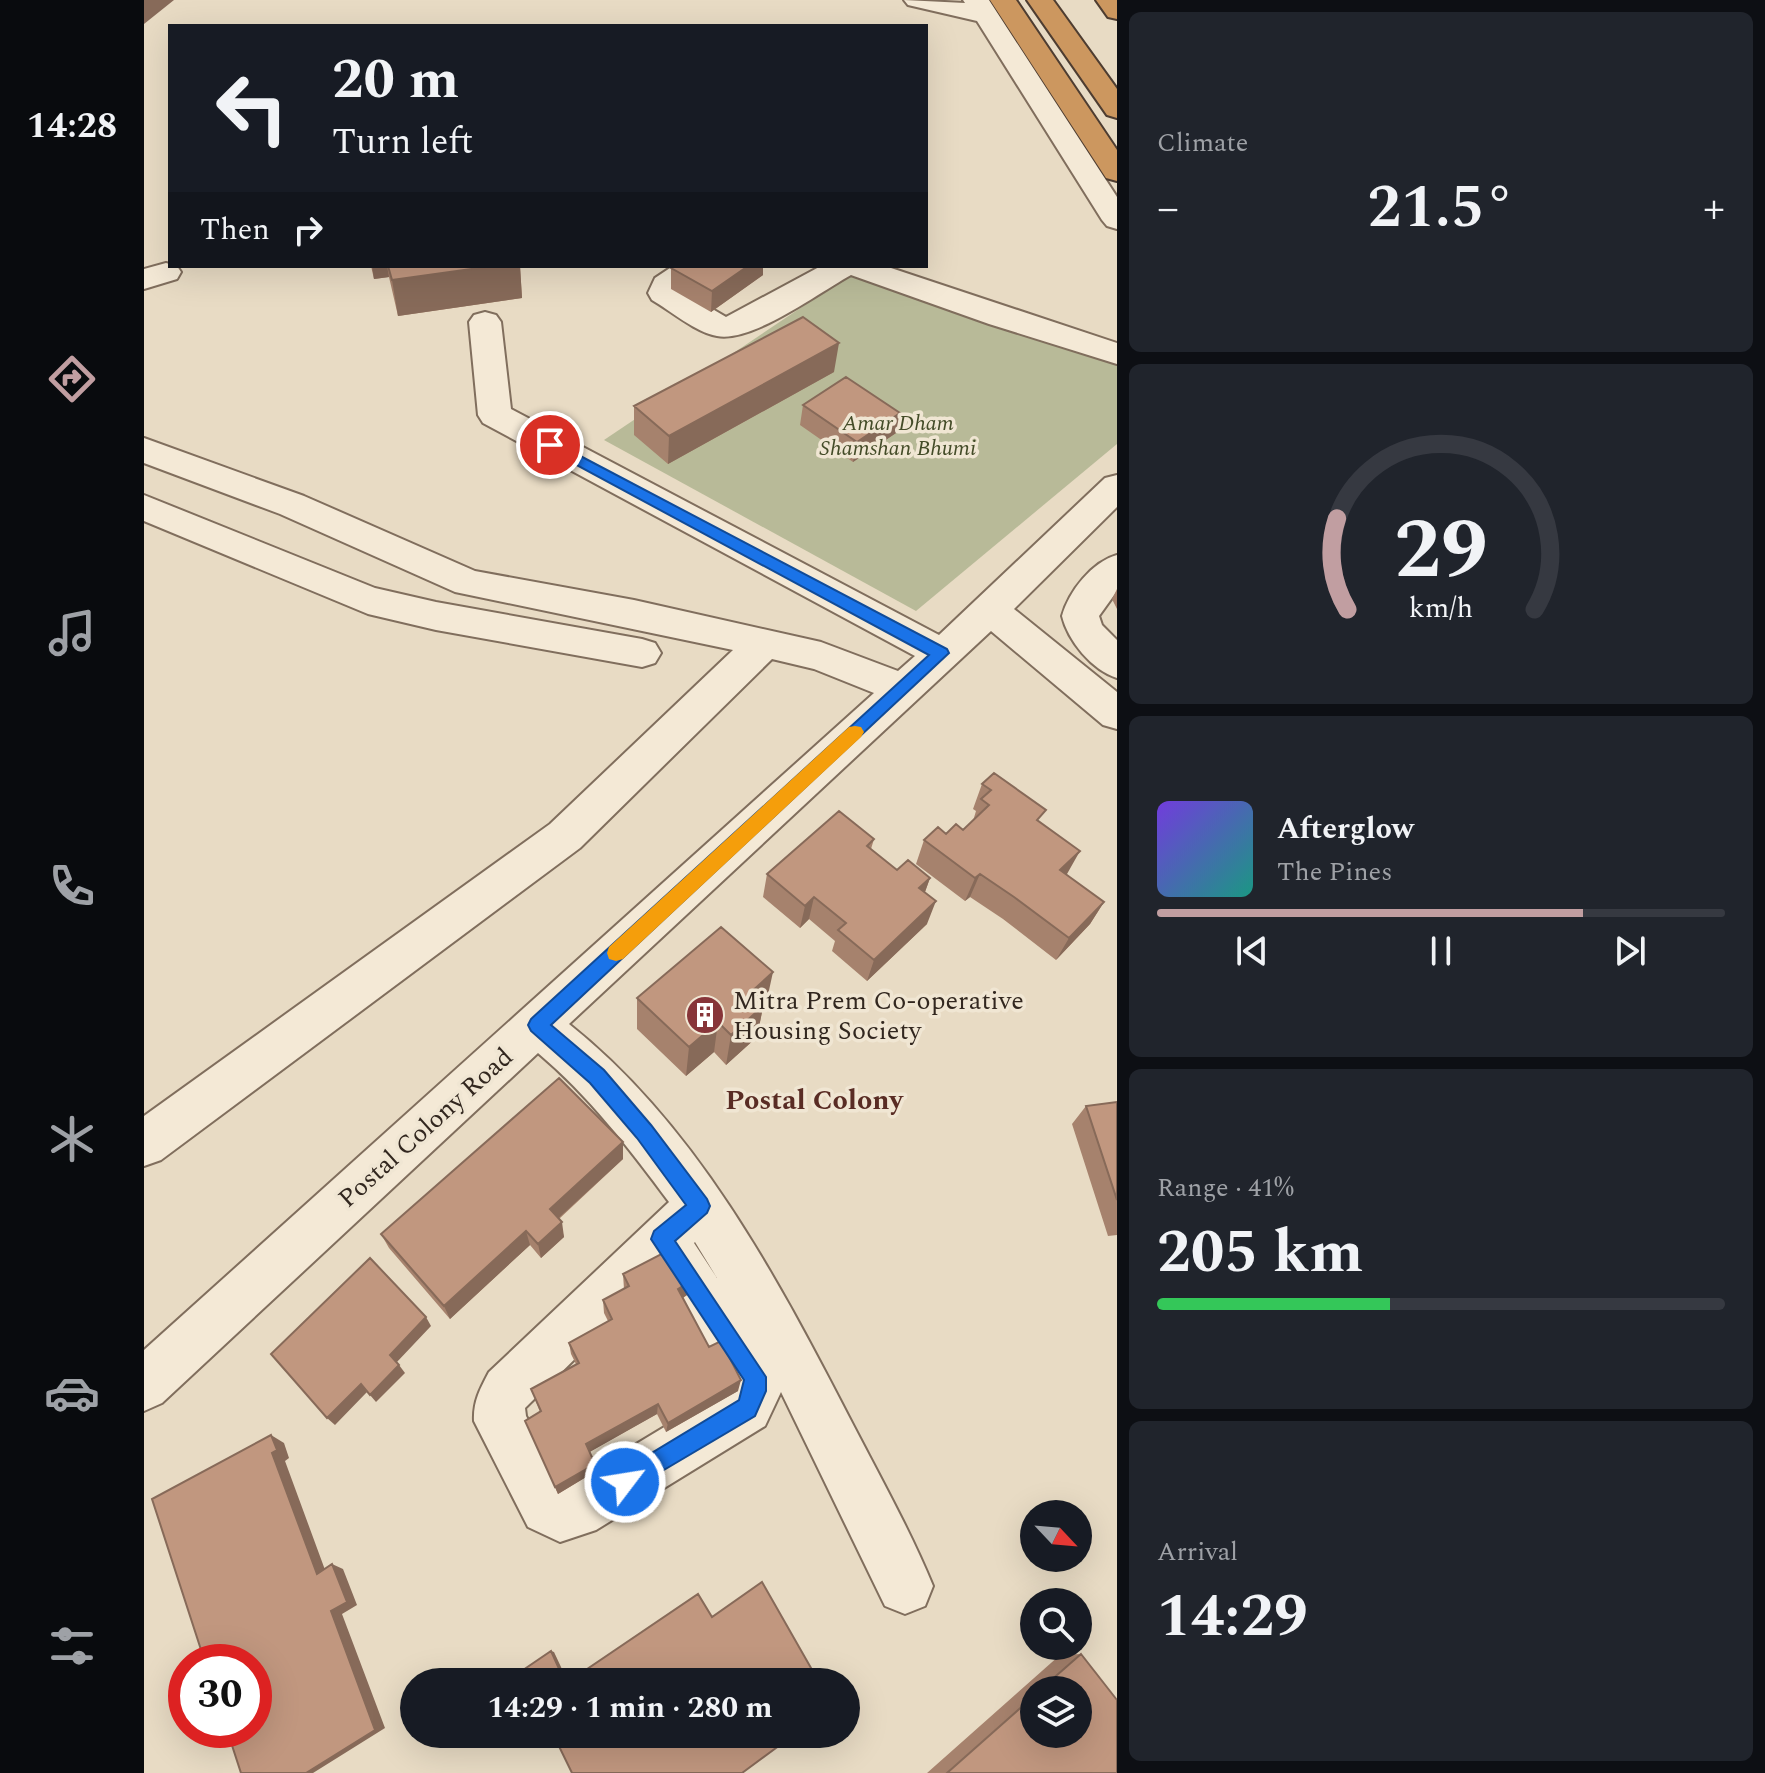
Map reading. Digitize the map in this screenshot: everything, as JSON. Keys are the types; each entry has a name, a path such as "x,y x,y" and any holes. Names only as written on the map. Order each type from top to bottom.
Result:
{"highway":[{"path":"1040,0 1117,109"},
{"path":"1109,0 1117,11"},
{"path":"988,5 1117,172"}],"street":[{"path":"917,0 988,5 1117,220"},
{"path":"690,268 666,285 663,293 721,327 728,328 737,326 832,273"},
{"path":"803,268 832,273"},
{"path":"861,268 974,309 1117,354"},
{"path":"485,322 495,415 941,653"},
{"path":"144,450 292,505 468,583 634,614 821,656 903,689"},
{"name":"Postal Colony Road","path":"144,1385 990,610 1117,487"},
{"path":"144,507 368,600 436,616 642,653"},
{"path":"1117,568 1082,604 1078,618 1082,629 1117,663"},
{"path":"1030,572 1082,604"},
{"path":"990,610 1108,694"},
{"path":"144,1144 565,836 765,643"},
{"path":"537,1025 597,1077 644,1132 700,1206 789,1353 905,1586"},
{"path":"662,1239 755,1377 755,1391 747,1408 577,1511 560,1515 547,1508 500,1421 499,1406 507,1390 662,1239 700,1206"}],"green space":[{"name":"Amar Dham Shamshan Bhumi","path":"860,268 1117,353 1117,444 916,611 604,440"}],"building":[{"path":"389,268 479,268 392,280"},
{"path":"671,268 745,268 712,291"},
{"path":"803,317 839,343 669,436 634,406"},
{"path":"846,377 900,413 857,442 803,405"},
{"path":"994,773 1046,810 1037,820 1080,851 1060,870 1104,902 1069,938 980,874 975,878 924,840 938,827 946,834 956,824 963,830 989,805 981,799 991,790 982,784"},
{"path":"839,811 874,839 867,846 897,870 908,860 930,878 919,888 936,901 874,960 838,930 846,923 814,897 805,906 767,874"},
{"path":"721,927 773,972 749,994 763,1006 731,1035 718,1022 689,1047 637,998"},
{"path":"559,1078 623,1142 550,1209 562,1222 538,1244 526,1231 444,1306 381,1234"},
{"path":"1117,1102 1117,1200 1086,1106"},
{"path":"671,1249 689,1282 678,1289 709,1347 721,1341 741,1380 668,1423 658,1404 586,1444 595,1464 555,1487 525,1421 541,1411 531,1389 579,1363 569,1343 612,1319 603,1300 629,1286 623,1274"},
{"path":"370,1258 426,1317 390,1355 399,1365 370,1395 361,1384 327,1418 271,1354"},
{"path":"271,1435 277,1450 272,1453 317,1574 332,1564 347,1602 331,1611 375,1730 306,1773 241,1773 233,1748 272,1748 272,1644 199,1644 152,1499"},
{"path":"762,1582 811,1668 589,1668 698,1594 712,1617"},
{"path":"551,1651 559,1668 526,1668"},
{"path":"1074,1660 1086,1660 1117,1700 1117,1773 947,1773 1020,1708 1020,1748 1092,1748 1092,1676 1056,1676"},
{"path":"560,1748 776,1748 742,1773 572,1773"}],"slow traffic":[{"path":"616,953 855,732"}],"place":[{"name":"Mitra Prem Co-operative Housing Society","path":"705,1015"}],"district":[{"name":"Postal Colony","path":"814,1099"}],"route":[{"path":"550,445 941,653 537,1025 597,1077 644,1132 700,1206 662,1239 755,1377 755,1391 747,1408 625,1482"}]}
